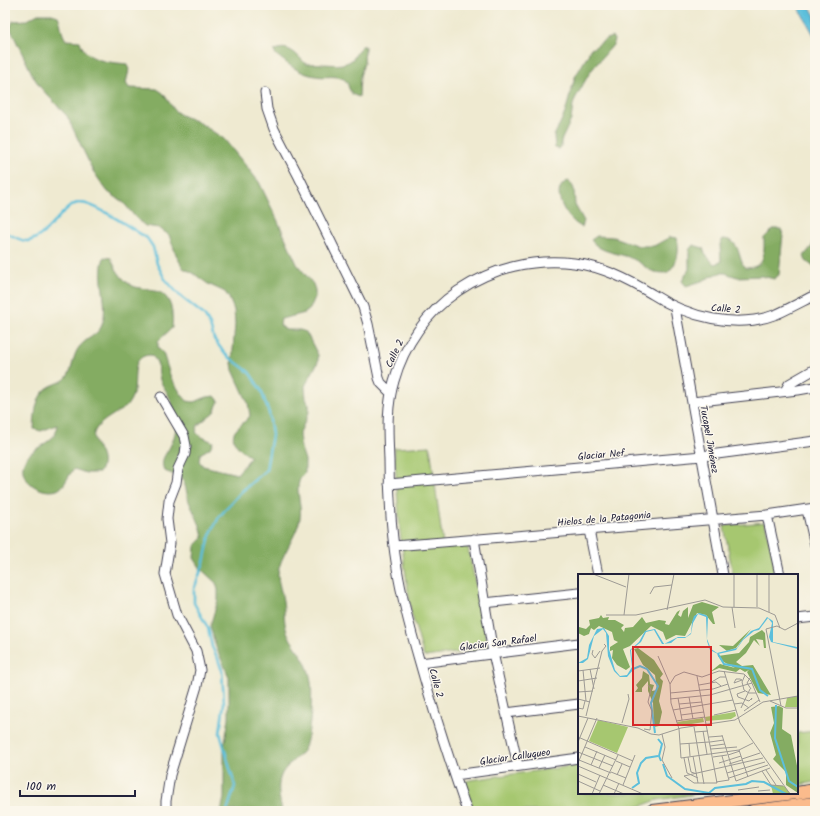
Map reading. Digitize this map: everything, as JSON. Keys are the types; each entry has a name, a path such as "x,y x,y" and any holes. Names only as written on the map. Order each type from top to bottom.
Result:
{"main road":[{"path":"798,793 815,790"},
{"path":"753,811 765,804 793,794"},
{"path":"652,811 765,804 815,803"}],"street":[{"path":"265,93 267,109 274,129 363,307 379,378 381,383 391,393"},
{"name":"Calle 2","path":"467,811 439,728 420,663 402,593 394,546 389,484 387,420 391,393 398,367 410,343 434,311 466,286 491,273 525,264 560,262 602,269 628,280 675,308 716,319 751,320 776,314 815,295"},
{"name":"Tucapel Jiménez","path":"675,308 723,574"},
{"path":"785,391 789,384 815,369"},
{"path":"692,402 815,387"},
{"path":"161,397 184,436 186,446 185,454 178,469 176,483 169,501 166,519 170,543 165,574 177,615 196,651 200,670 198,686 170,775 166,811"},
{"name":"Glaciar Nef","path":"389,484 702,456 815,441"},
{"path":"811,509 815,545"},
{"name":"Hielos de la Patagonia","path":"394,546 713,520 811,509"},
{"path":"767,515 780,574"},
{"path":"589,530 598,574"},
{"path":"474,540 493,654 518,766"},
{"path":"484,603 578,593"},
{"path":"798,619 815,617"},
{"name":"Glaciar San Rafael","path":"420,663 578,643"},
{"path":"506,713 578,704"},
{"name":"Glaciar Calluqueo","path":"455,775 578,758"}],"green space":[{"path":"38,14 52,14 58,16 66,40 80,41 87,53 93,57 99,60 127,64 129,70 126,83 129,88 157,89 163,93 175,111 200,123 224,139 259,182 297,264 313,284 315,290 315,297 310,309 305,313 281,319 280,325 286,330 300,330 306,332 318,355 318,362 305,386 309,412 299,435 305,460 305,473 301,478 298,488 301,512 300,518 281,561 278,574 287,632 302,656 309,673 312,688 310,718 305,746 303,751 286,768 280,778 279,788 282,811 221,811 224,798 224,747 229,718 229,677 216,647 210,626 218,600 218,590 216,583 201,569 194,558 195,546 203,538 199,523 188,499 184,483 177,476 164,471 163,459 174,437 176,418 168,394 160,380 157,364 154,358 151,355 140,358 137,362 134,390 129,403 126,407 106,420 96,429 94,439 101,454 102,460 102,466 99,473 86,473 74,469 60,488 51,491 32,485 24,475 24,462 27,457 49,441 56,431 57,425 41,431 34,429 39,399 46,389 67,377 77,350 98,331 102,325 105,308 101,274 104,257 111,258 124,280 134,287 160,293 167,298 171,306 172,328 158,341 158,348 163,353 171,378 182,395 187,401 194,402 207,397 215,396 219,401 214,412 198,425 196,432 200,436 213,442 210,448 200,454 199,461 203,466 237,474 251,457 237,446 233,438 236,430 250,416 248,403 233,370 232,363 235,324 234,310 229,298 225,292 208,284 183,268 177,257 169,235 159,228 145,226 136,218 123,202 108,192 93,171 67,116 40,87 33,76 10,28 13,21 27,20"},
{"path":"612,37 614,39 613,45 590,72 575,99 571,120 561,141 561,147 559,149 555,148 554,136 565,113 575,77 590,49"},
{"path":"362,46 365,46 364,63 360,76 359,97 352,94 347,82 344,79 338,77 319,77 299,71 275,54 274,51 284,48 288,49 296,54 306,64 338,64 349,62 353,59"},
{"path":"568,181 574,189 575,205 584,221 582,227 571,219 562,205 559,191 562,185"},
{"path":"773,229 781,229 783,234 779,275 774,279 762,276 737,277 725,273 719,273 702,281 686,286 682,281 689,269 689,250 693,245 703,248 705,254 714,264 721,262 720,244 723,239 729,240 736,245 745,268 752,267 757,265 762,259 764,254 764,238"},
{"path":"597,236 613,237 639,246 654,246 670,237 677,238 678,252 676,261 674,266 667,273 651,271 633,259 605,250 595,245 591,240"},
{"path":"815,238 815,268 806,261 804,256 812,246"},
{"path":"430,446 443,545 464,543 468,548 489,649 424,657 411,612 400,532 394,448"},
{"path":"765,522 777,574 733,574 724,526"},
{"path":"815,731 815,782 798,785 798,733"},
{"path":"578,765 578,794 696,794 657,800 641,806 597,811 474,811 464,782"}],"water":[{"path":"797,5 809,5 815,16 815,37"}],"waterway":[{"path":"5,233 25,241 36,238 68,208 74,204 80,203 95,207 123,223 147,238 153,247 157,264 165,279 180,296 204,315 210,325 214,339 225,354 249,372 261,390 269,413 272,435 266,470 241,492 219,517 210,535 204,562 194,589 194,603 208,628 212,647 222,671 224,703 220,733 235,786 227,811"}]}
